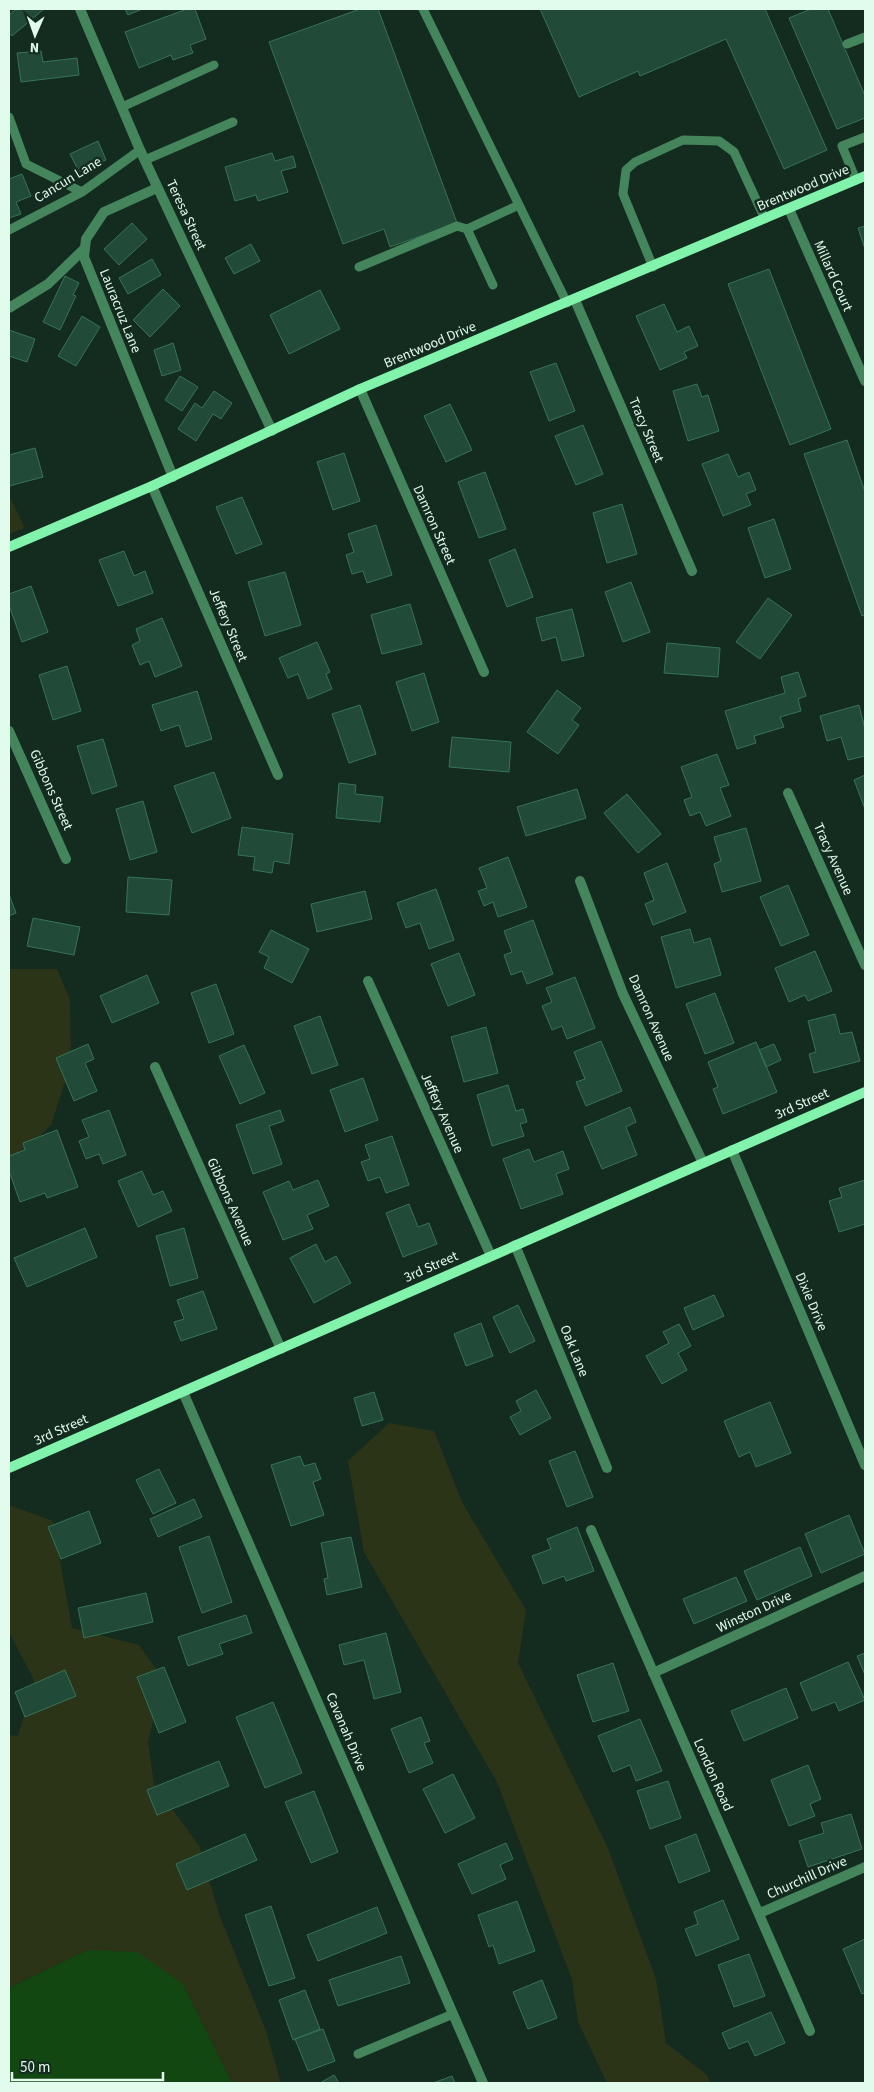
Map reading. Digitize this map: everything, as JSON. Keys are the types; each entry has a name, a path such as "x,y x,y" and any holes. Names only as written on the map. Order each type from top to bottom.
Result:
{"street":[{"name":"Teresa Street","path":"80,9 140,150 272,430"},
{"name":"Brentwood Drive","path":"9,547 173,477 360,389 571,302 861,178"},
{"path":"9,308 48,284 84,250 86,239 104,212 158,188"},
{"name":"Millard Court","path":"789,209 865,382"},
{"name":"Lauracruz Lane","path":"84,250 84,258 92,279 173,477"},
{"name":"Tracy Street","path":"571,302 692,571"},
{"name":"Damron Street","path":"360,389 484,672"},
{"name":"Jeffery Street","path":"152,486 278,775"},
{"name":"Gibbons Street","path":"9,731 66,859"},
{"name":"Tracy Avenue","path":"788,793 865,965"},
{"name":"Damron Avenue","path":"580,881 623,994 703,1163"},
{"name":"Jeffery Avenue","path":"368,981 491,1256"},
{"name":"Gibbons Avenue","path":"155,1067 281,1349"},
{"name":"3rd Street","path":"9,1468 865,1092"},
{"name":"Dixie Drive","path":"732,1150 865,1465"},
{"name":"Oak Lane","path":"516,1245 607,1468"},
{"name":"Cavanah Drive","path":"184,1392 483,2083"},
{"name":"London Road","path":"591,1530 810,2031"},
{"name":"Winston Drive","path":"653,1673 865,1576"},
{"name":"Churchill Drive","path":"760,1913 865,1867"}],"lane":[{"path":"424,9 519,204 571,302"},
{"path":"847,44 865,37"},
{"path":"122,107 214,65"},
{"path":"9,117 26,164 82,192"},
{"path":"145,160 233,122"},
{"path":"861,178 842,146 865,137"},
{"path":"653,267 622,194 626,170 634,162 683,140 719,141 734,152 765,219"},
{"name":"Cancun Lane","path":"9,230 82,192 140,150"},
{"path":"359,267 457,226 467,229 519,204"},
{"path":"467,229 493,285"},
{"path":"358,2054 453,2014"}],"shaded area":[{"path":"9,495 25,528 9,534"},
{"path":"9,969 57,969 70,1000 71,1063 51,1125 9,1166"},
{"path":"389,1423 434,1431 462,1502 526,1610 518,1663 607,1846 656,1979 666,2043 707,2075 710,2083 607,2083 578,2022 572,1979 497,1782 364,1552 348,1461"},
{"path":"9,1505 53,1521 72,1628 139,1645 163,1679 148,1742 154,1784 200,1847 219,1914 266,2031 281,2083 232,2083 183,1984 88,1950 9,1988 9,1735 18,1736 34,1680 9,1632"},
{"path":"88,1950 137,1952 183,1984 232,2083 9,2083 9,1988"}],"building":[{"path":"16,9 44,9 12,36 9,33 9,15"},
{"path":"125,9 142,9 128,15"},
{"path":"187,9 195,9 206,39 190,45 193,53 173,60 171,55 139,68 125,32"},
{"path":"360,9 378,9 457,223 390,247 384,229 343,244 269,42"},
{"path":"540,9 765,9 827,150 784,169 726,39 640,76 638,71 579,97"},
{"path":"811,9 828,9 865,96 865,118 837,129 789,18"},
{"path":"41,51 43,62 77,58 79,75 21,82 17,53"},
{"path":"98,141 106,160 79,172 70,154"},
{"path":"272,153 275,161 293,156 296,167 281,171 288,192 258,201 256,195 235,201 225,167"},
{"path":"22,174 31,196 16,202 21,214 9,218 9,179"},
{"path":"132,223 147,239 119,265 104,249"},
{"path":"865,226 865,249 858,228"},
{"path":"251,244 260,261 234,274 225,258"},
{"path":"152,259 161,275 128,294 119,278"},
{"path":"769,269 831,429 790,445 728,284"},
{"path":"65,276 79,283 73,295 76,296 60,330 43,322"},
{"path":"163,289 180,306 150,337 133,320"},
{"path":"320,290 340,329 289,354 270,315"},
{"path":"664,304 677,332 689,326 698,346 684,352 687,358 660,370 636,316"},
{"path":"82,316 100,327 76,366 58,356"},
{"path":"9,330 35,339 27,362 9,356"},
{"path":"173,343 181,370 162,376 154,350"},
{"path":"556,363 575,411 549,421 530,372"},
{"path":"180,376 198,387 182,411 165,400"},
{"path":"697,384 702,397 708,395 719,431 688,441 673,391"},
{"path":"214,391 232,403 221,419 213,414 196,441 178,429 195,403 202,408"},
{"path":"450,404 472,450 446,462 424,416"},
{"path":"583,425 603,474 576,485 555,436"},
{"path":"847,440 865,492 865,615 862,616 804,454"},
{"path":"35,448 43,477 9,486 9,455"},
{"path":"344,453 360,501 333,510 317,462"},
{"path":"728,454 738,477 749,472 756,490 746,494 751,505 723,516 702,464"},
{"path":"485,472 506,529 479,538 458,482"},
{"path":"242,497 262,544 236,554 216,507"},
{"path":"622,504 637,554 607,563 593,513"},
{"path":"774,519 791,569 765,578 748,528"},
{"path":"376,525 392,575 367,583 363,571 352,574 346,555 354,552 348,534"},
{"path":"515,549 533,597 507,607 489,560"},
{"path":"124,551 134,576 145,571 153,593 118,606 99,560"},
{"path":"285,572 301,625 265,636 248,582"},
{"path":"631,582 650,632 623,642 605,592"},
{"path":"31,586 48,632 22,642 9,605 9,594"},
{"path":"768,598 792,615 760,659 736,642"},
{"path":"410,604 422,644 382,654 371,615"},
{"path":"572,609 584,656 562,661 556,637 542,641 536,618"},
{"path":"162,618 182,666 155,677 149,661 140,665 132,645 140,641 136,629"},
{"path":"317,642 330,672 326,674 332,689 308,699 298,674 288,678 279,658"},
{"path":"667,643 720,648 718,677 664,673"},
{"path":"67,666 81,711 53,720 39,675"},
{"path":"798,672 806,696 798,699 801,711 780,717 784,727 754,736 756,743 737,749 725,711 785,693 781,677"},
{"path":"424,673 439,722 412,731 396,682"},
{"path":"557,690 581,708 572,720 579,725 558,754 527,732"},
{"path":"197,691 212,739 186,747 179,725 161,731 152,705"},
{"path":"360,705 376,754 349,763 332,714"},
{"path":"859,705 865,729 865,756 848,760 841,737 827,741 820,716"},
{"path":"452,737 511,742 509,772 449,767"},
{"path":"103,739 117,786 92,794 77,746"},
{"path":"717,754 729,785 720,788 731,816 706,826 700,812 690,816 684,800 692,797 681,767"},
{"path":"214,772 231,818 192,833 174,786"},
{"path":"865,775 865,809 854,780"},
{"path":"339,783 356,785 355,794 383,797 380,822 336,818"},
{"path":"577,789 586,818 526,836 517,807"},
{"path":"627,794 661,834 638,853 604,813"},
{"path":"143,801 157,852 130,860 116,809"},
{"path":"242,827 293,834 289,864 274,861 272,873 253,870 255,857 238,855"},
{"path":"746,828 761,881 722,892 714,864 721,861 714,837"},
{"path":"508,857 527,907 498,917 493,902 484,906 478,891 487,888 479,868"},
{"path":"667,863 686,912 653,925 645,904 654,900 644,873"},
{"path":"128,877 172,880 169,915 126,912"},
{"path":"788,885 809,935 781,946 760,897"},
{"path":"436,889 454,940 429,949 420,923 406,928 397,903"},
{"path":"365,891 372,919 317,932 311,904"},
{"path":"9,894 16,913 9,916"},
{"path":"33,918 80,927 74,955 27,946"},
{"path":"533,920 553,974 527,984 522,971 511,975 504,955 512,952 504,931"},
{"path":"690,929 694,943 710,938 721,975 676,988 661,937"},
{"path":"271,930 309,949 292,983 264,968 269,957 259,952"},
{"path":"815,951 832,991 808,1001 805,995 789,1002 775,968"},
{"path":"459,953 475,995 448,1006 431,964"},
{"path":"147,975 159,1003 112,1023 100,996"},
{"path":"575,977 595,1028 567,1039 562,1026 552,1030 542,1006 552,1002 546,988"},
{"path":"216,984 234,1034 209,1043 191,993"},
{"path":"715,993 734,1043 705,1054 686,1004"},
{"path":"835,1014 840,1034 852,1032 860,1061 814,1073 809,1054 816,1052 808,1021"},
{"path":"320,1016 338,1065 312,1074 294,1026"},
{"path":"486,1027 498,1073 464,1082 451,1037"},
{"path":"601,1041 622,1091 586,1106 576,1082 585,1079 574,1052"},
{"path":"756,1042 777,1092 723,1114 713,1089 718,1087 708,1062"},
{"path":"88,1044 94,1059 85,1063 97,1091 74,1101 56,1058"},
{"path":"774,1044 781,1060 766,1067 759,1050"},
{"path":"244,1045 265,1093 240,1104 219,1056"},
{"path":"363,1078 378,1120 345,1132 330,1090"},
{"path":"508,1085 516,1111 523,1109 527,1122 520,1124 524,1136 492,1146 477,1095"},
{"path":"630,1107 636,1122 626,1127 637,1155 602,1169 584,1127"},
{"path":"109,1110 126,1155 103,1164 99,1154 86,1159 79,1141 89,1137 82,1120"},
{"path":"280,1110 284,1121 269,1126 282,1164 253,1174 236,1125"},
{"path":"57,1130 78,1187 47,1198 45,1193 20,1202 9,1171 9,1156 25,1150 23,1143"},
{"path":"392,1136 409,1185 386,1193 380,1177 368,1181 361,1162 370,1159 365,1145"},
{"path":"529,1149 534,1162 563,1151 569,1169 556,1174 563,1194 521,1209 503,1159"},
{"path":"142,1171 153,1195 163,1191 172,1211 138,1227 118,1181"},
{"path":"318,1180 329,1206 307,1215 313,1229 283,1240 263,1192 289,1181 293,1190"},
{"path":"865,1180 865,1224 839,1232 829,1201 842,1197 839,1188"},
{"path":"409,1204 418,1227 429,1223 437,1244 403,1257 386,1213"},
{"path":"85,1228 97,1257 27,1287 14,1258"},
{"path":"184,1228 198,1278 170,1286 156,1236"},
{"path":"316,1244 325,1262 336,1256 351,1283 314,1303 290,1258"},
{"path":"203,1291 217,1329 181,1341 174,1322 184,1319 177,1300"},
{"path":"714,1295 724,1316 693,1330 684,1308"},
{"path":"518,1305 535,1341 510,1353 493,1317"},
{"path":"481,1323 493,1356 466,1366 454,1334"},
{"path":"679,1324 691,1346 678,1353 687,1370 662,1384 646,1356 669,1343 663,1332"},
{"path":"536,1390 551,1418 520,1435 510,1417 521,1411 516,1401"},
{"path":"374,1392 383,1420 362,1426 354,1398"},
{"path":"770,1402 791,1453 756,1467 750,1452 739,1457 724,1421"},
{"path":"575,1451 593,1497 567,1507 549,1461"},
{"path":"300,1456 304,1466 315,1463 321,1479 313,1482 324,1515 291,1526 271,1465"},
{"path":"159,1469 176,1503 153,1514 136,1480"},
{"path":"194,1499 202,1517 158,1537 150,1519"},
{"path":"89,1511 101,1543 61,1559 48,1527"},
{"path":"849,1515 865,1554 821,1573 805,1534"},
{"path":"577,1527 594,1571 566,1581 564,1576 543,1584 532,1556 551,1549 547,1539"},
{"path":"209,1536 232,1602 202,1613 179,1547"},
{"path":"351,1537 362,1587 327,1595 324,1579 328,1578 321,1543"},
{"path":"800,1547 812,1576 757,1600 744,1571"},
{"path":"736,1577 747,1601 694,1624 683,1599"},
{"path":"146,1593 153,1622 84,1638 78,1608"},
{"path":"246,1615 252,1633 219,1644 223,1654 188,1666 178,1637"},
{"path":"386,1633 401,1692 374,1699 364,1660 344,1665 339,1645"},
{"path":"865,1653 865,1675 857,1656"},
{"path":"848,1662 865,1700 839,1711 835,1702 812,1711 800,1683"},
{"path":"613,1663 629,1711 593,1722 577,1675"},
{"path":"164,1667 186,1722 159,1733 137,1677"},
{"path":"65,1670 76,1696 25,1717 15,1692"},
{"path":"786,1688 798,1718 744,1741 731,1711"},
{"path":"273,1702 302,1773 265,1788 236,1717"},
{"path":"421,1717 430,1741 424,1743 433,1763 409,1773 391,1729"},
{"path":"640,1719 662,1771 636,1781 630,1765 613,1772 598,1736"},
{"path":"219,1761 229,1786 157,1815 147,1790"},
{"path":"808,1765 821,1799 810,1804 815,1816 789,1826 771,1780"},
{"path":"453,1774 475,1818 445,1833 423,1789"},
{"path":"668,1781 681,1818 650,1829 637,1791"},
{"path":"314,1791 338,1852 311,1863 285,1802"},
{"path":"851,1814 862,1849 808,1867 799,1841 824,1833 821,1823"},
{"path":"245,1834 257,1860 187,1890 176,1864"},
{"path":"696,1834 710,1871 679,1883 665,1846"},
{"path":"506,1843 513,1859 500,1865 506,1879 472,1894 458,1864"},
{"path":"723,1900 739,1939 696,1956 685,1929 698,1924 694,1912"},
{"path":"517,1901 535,1951 499,1964 493,1945 489,1947 478,1915"},
{"path":"271,1906 295,1978 269,1986 245,1915"},
{"path":"377,1907 387,1933 318,1961 307,1935"},
{"path":"865,1939 865,1993 862,1994 843,1949"},
{"path":"749,1954 765,1996 734,2007 718,1965"},
{"path":"401,1956 410,1983 338,2006 329,1980"},
{"path":"542,1980 557,2018 528,2029 513,1992"},
{"path":"305,1990 320,2029 293,2040 279,2000"},
{"path":"771,2012 785,2043 755,2056 748,2041 729,2049 722,2033"},
{"path":"323,2029 335,2061 308,2071 295,2039"},
{"path":"334,2075 339,2083 320,2083"},
{"path":"452,2076 455,2083 433,2083"}]}
